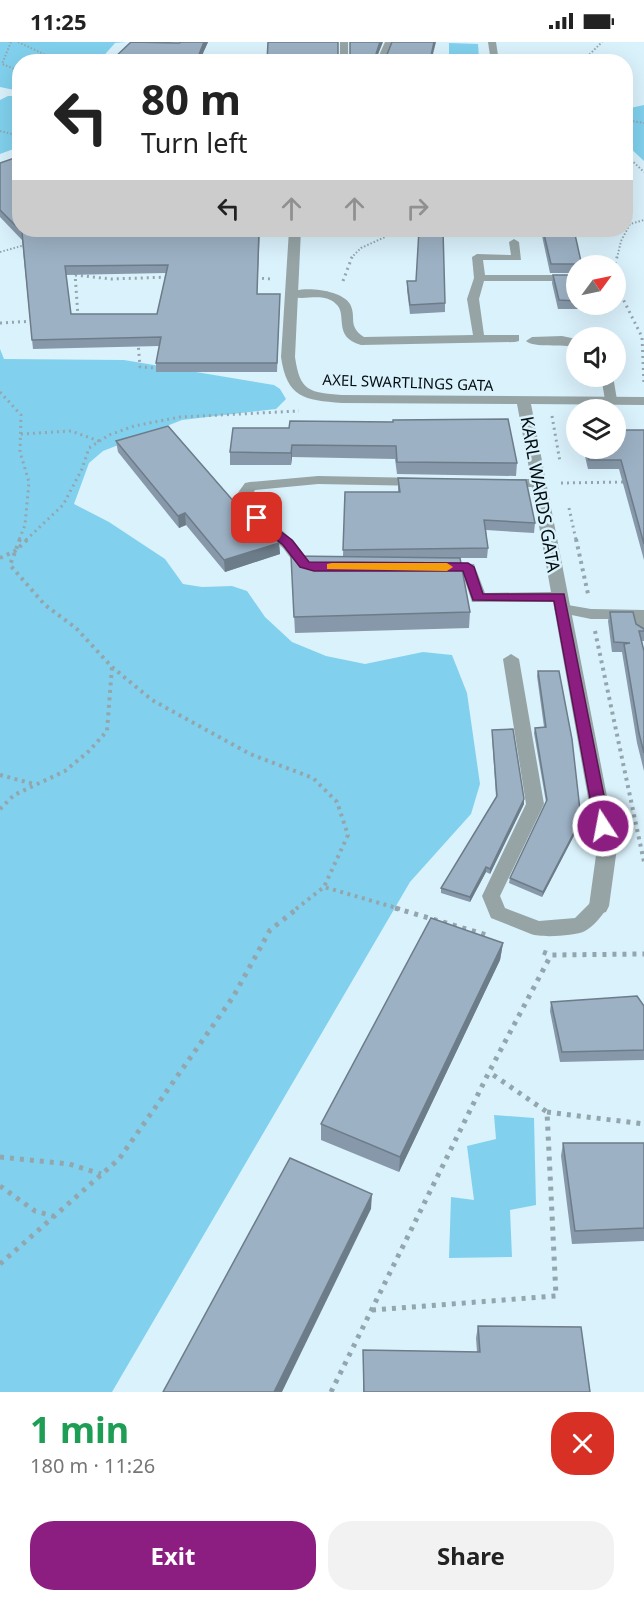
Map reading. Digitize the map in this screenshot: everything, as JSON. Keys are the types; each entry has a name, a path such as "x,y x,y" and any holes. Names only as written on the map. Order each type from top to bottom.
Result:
{"street":[{"name":"AXEL SWARTLINGS GATA","path":"295,237 288,357 291,378 300,389 317,397 525,408 566,404"},
{"name":"AXEL SWARTLINGS GATA","path":"626,400 644,400"},
{"name":"KARL WARDS GATA","path":"525,408 607,848 599,906"},
{"path":"338,567 304,565 287,543 257,518 247,505 245,494 250,486 318,480 434,482"},
{"path":"481,482 539,483"},
{"path":"420,567 468,567 478,598 561,603"}],"lane":[{"path":"514,242 524,278"},
{"path":"473,244 480,278 474,287 473,299 479,338"},
{"path":"477,257 517,258"},
{"path":"480,278 566,278"},
{"path":"293,286 333,295 344,304 346,326 350,335 361,341 514,338"},
{"path":"532,341 566,341"},
{"path":"561,603 591,614 639,614 644,633"},
{"path":"511,659 535,804 490,896 498,913 538,929 580,925 599,906"}],"path":[{"path":"1,64 11,42"},
{"path":"18,42 44,54"},
{"path":"590,54 602,42"},
{"path":"633,162 644,172"},
{"path":"333,295 341,289 349,259 357,248 385,237"},
{"path":"617,255 623,237"},
{"path":"0,252 32,243"},
{"path":"70,320 79,320 75,275 71,264"},
{"path":"75,275 111,279 175,277"},
{"path":"252,278 293,286"},
{"path":"626,304 642,337 644,385"},
{"path":"0,323 36,321"},
{"path":"139,332 140,367 157,368"},
{"path":"0,392 21,415 20,452 29,482 25,525 10,565 45,605 76,628 112,667 152,700 250,754 313,778 337,802 348,835 324,886 270,930 233,998 118,1159 0,1264"},
{"path":"525,408 552,415"},
{"path":"0,558 15,551 63,505 82,469 89,448 112,434 159,421 203,416 306,411"},
{"path":"21,434 72,431 89,435 99,441"},
{"path":"539,483 632,482"},
{"path":"0,809 14,795 65,771 89,751 107,731 112,667"},
{"path":"0,775 35,784"},
{"path":"324,886 492,936"},
{"path":"331,1392 489,1072 564,927"},
{"path":"536,949 551,955 644,954"},
{"path":"489,1072 547,1112 644,1124"},
{"path":"372,1310 556,1296 547,1112"},
{"path":"0,1157 69,1164 101,1174"},
{"path":"0,1186 35,1211 53,1216"}],"shaded area":[{"path":"0,42 126,42 115,43 105,54 12,54 12,90 0,87"},
{"path":"449,43 478,44 479,54 449,54"},
{"path":"12,96 12,150 0,154 0,100"},
{"path":"644,105 644,161 633,151 633,107"},
{"path":"0,349 4,359 124,360 274,385 280,389 286,399 276,409 182,420 103,451 89,463 74,504 109,522 165,559 183,584 202,587 232,586 247,591 265,617 292,642 326,656 365,664 423,652 452,655 467,693 480,784 471,814 410,882 112,1392 0,1392"},
{"path":"494,1115 534,1118 536,1205 510,1210 512,1257 449,1258 451,1197 474,1200 467,1146 496,1139"}],"building":[{"path":"131,42 204,42 199,54 118,54"},
{"path":"268,42 338,42 338,54 267,54"},
{"path":"350,42 380,42 376,54 350,54"},
{"path":"392,42 434,42 431,54 387,54"},
{"path":"12,159 12,222 0,210 0,163"},
{"path":"22,237 259,237 257,294 280,294 277,363 156,363 161,337 32,340","holes":["168,265 157,314 71,314 65,266"]},
{"path":"419,237 443,237 445,303 410,305 407,281 416,281"},
{"path":"545,237 576,237 580,255 566,255 566,264 551,264"},
{"path":"553,275 566,275 566,300 559,300"},
{"path":"508,419 517,463 397,462 396,446 292,445 291,453 230,452 233,428 289,428 290,421 393,422 393,420"},
{"path":"168,426 242,511 249,509 279,543 224,560 185,513 178,516 116,441"},
{"path":"626,430 644,430 644,544 621,460 589,460 626,459"},
{"path":"398,478 526,480 535,523 484,520 488,548 343,550 345,492 400,492"},
{"path":"291,556 460,558 470,612 294,617"},
{"path":"610,612 633,612 636,624 644,629 644,631 639,631 644,651 644,753 624,644 630,643 614,642"},
{"path":"538,671 559,671 572,739 581,819 543,892 510,878 547,800 535,728 546,727"},
{"path":"513,729 524,799 490,869 486,867 470,897 441,888 497,796 492,730"},
{"path":"431,918 503,943 400,1157 321,1124"},
{"path":"637,996 644,1006 644,1050 562,1052 551,1002"},
{"path":"563,1143 644,1143 644,1228 575,1231"},
{"path":"290,1158 372,1194 274,1392 163,1392"},
{"path":"478,1326 581,1327 590,1392 364,1392 363,1350 480,1352"}],"slow traffic":[{"path":"332,567 447,567"}],"route":[{"path":"257,518 287,543 304,565 314,567 468,567 478,598 560,597 603,826"}]}
